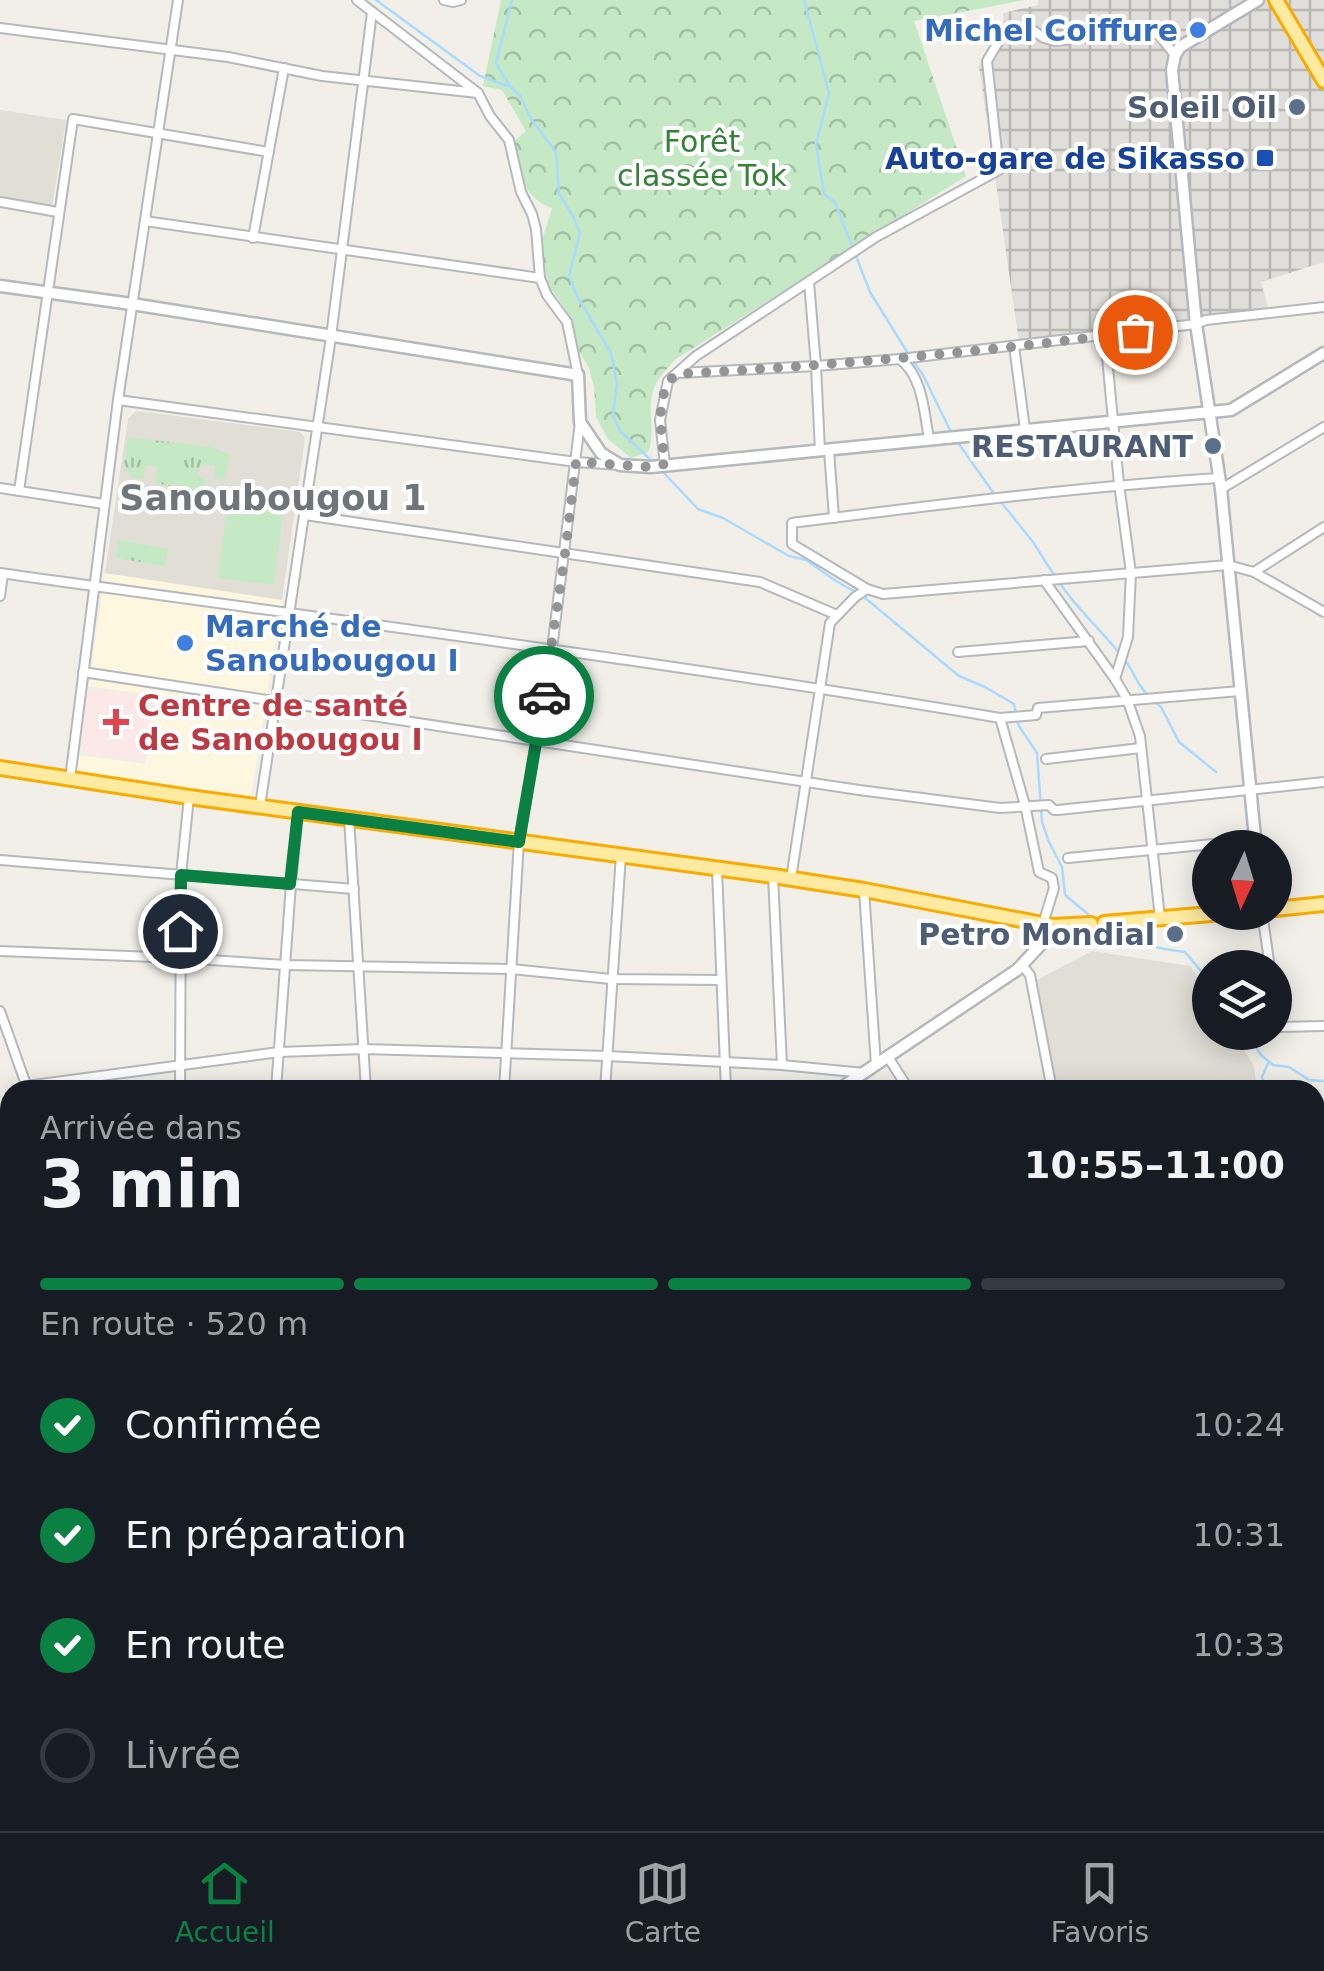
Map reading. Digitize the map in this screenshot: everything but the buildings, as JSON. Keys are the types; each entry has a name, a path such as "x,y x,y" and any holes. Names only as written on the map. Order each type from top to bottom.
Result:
{"highway":[{"path":"1276,0 1318,58 1324,80"},
{"path":"0,768 773,876 1048,925 1192,915"},
{"path":"1292,907 1324,904"}],"street":[{"path":"70,780 118,400 178,0"},
{"path":"357,0 478,93 508,140 521,192 536,229 540,278 567,322 578,375 580,422 565,554 519,842 505,1080"},
{"path":"444,0 460,0"},
{"path":"1254,830 1220,484 1196,324 1172,70 1180,47 1258,0"},
{"path":"260,806 305,515 372,12"},
{"path":"0,28 171,49 364,81 478,93"},
{"path":"660,465 660,420 668,381 696,356 876,237 999,170 987,61 1004,34 1034,31 1055,41 1149,32 1158,34 1175,55"},
{"path":"253,238 284,68"},
{"path":"19,491 73,119 269,152"},
{"path":"0,202 58,212"},
{"path":"145,222 540,278"},
{"path":"808,282 834,518"},
{"path":"0,286 578,375"},
{"path":"676,374 900,359 1324,306"},
{"path":"1104,336 1131,573 1128,638 1115,679"},
{"path":"1014,346 1024,429"},
{"path":"118,400 576,462 660,465 1230,410 1324,353"},
{"path":"900,359 917,381 929,439"},
{"path":"580,422 601,453 620,465"},
{"path":"1324,427 1220,484 1119,484 792,523 792,544 862,592 883,594 1228,566 1254,572 1324,612"},
{"path":"0,488 104,504"},
{"path":"305,515 760,582 837,615"},
{"path":"1254,572 1324,528"},
{"path":"0,596 2,573 552,648 1000,718 1036,715 1038,708 1240,691"},
{"path":"1044,580 1115,679 1140,736 1160,918"},
{"path":"791,880 830,622 862,592"},
{"path":"958,652 1088,640"},
{"path":"84,672 1000,808 1049,804 1058,810 1324,782"},
{"path":"853,1080 1022,965 1046,940 1052,878 1039,872 1029,805 1000,718"},
{"path":"1046,759 1141,748"},
{"path":"180,1080 181,875 189,797"},
{"path":"277,1080 298,812"},
{"path":"349,818 366,1080"},
{"path":"1068,858 1192,848"},
{"path":"606,1080 621,856"},
{"path":"0,860 354,888"},
{"path":"717,869 725,1080"},
{"path":"773,876 782,1065"},
{"path":"864,890 876,1065"},
{"path":"0,952 285,966 511,970 611,979 721,980"},
{"path":"1022,965 1030,975 1050,1080"},
{"path":"0,1010 24,1080"},
{"path":"1292,1027 1324,1026"},
{"path":"78,1080 278,1052 364,1049 607,1056 864,1073"},
{"path":"888,1057 903,1080"}],"shaded area":[{"path":"1038,0 1324,0 1324,262 1261,282 1269,311 1019,342 979,66 1004,19 1003,13 1038,5"},
{"path":"0,110 66,120 52,207 0,199"},
{"path":"136,411 300,432 305,438 282,600 105,573 128,419"},
{"name":"Marché de Sanoubougou I","path":"105,573 282,600 251,796 75,774 78,755 145,764 156,696 89,686"},
{"name":"Centre de santé de Sanobougou I","path":"95,690 154,697 143,760 86,754 80,747 86,697"},
{"path":"1092,951 1190,966 1192,1050 1244,1050 1254,1066 1256,1080 1055,1080 1037,980"}],"green space":[{"name":"Forêt classée Tok","path":"501,0 1025,0 914,21 966,176 676,359 652,394 648,452 631,458 608,439 596,417 589,368 579,351 567,311 548,285 541,244 552,208 528,190 512,143 526,131 502,90 483,86"},
{"path":"128,437 211,447 231,455 223,480 215,479 214,465 201,465 197,475 206,481 205,497 186,497 176,484 156,483 157,466 145,466 144,478 132,478 124,464"},
{"path":"230,485 286,492 274,585 218,578"},
{"path":"119,540 168,549 165,566 116,558"}],"waterway":[{"path":"376,0 480,76 508,86"},
{"path":"512,0 496,63 556,152 559,194 580,233 569,276 611,353 617,384 613,415 620,431 654,463"},
{"path":"804,0 829,93 816,144 824,194 835,202 853,249"},
{"path":"856,256 870,292 909,355"},
{"path":"913,361 952,434"},
{"path":"956,440 995,495"},
{"path":"663,472 698,509 723,518 789,556 806,560 857,593"},
{"path":"1000,501 1054,575"},
{"path":"1059,582 1119,652 1149,696"},
{"path":"864,597 959,676 1014,704 1019,726 1037,753 1042,822 1062,867 1065,895 1095,920"},
{"path":"1155,702 1179,742 1216,772"},
{"path":"1104,929 1109,934 1185,952 1192,960"},
{"path":"1258,1050 1273,1065 1289,1067 1309,1080"},
{"path":"1262,1080 1268,1063"}],"way so far":[{"path":"544,696 576,462 651,467 665,464 660,420 668,381 676,374 900,359 1135,332"}],"place":[{"name":"Michel Coiffure","path":"1198,30"},
{"name":"Soleil Oil","path":"1297,107"},
{"name":"Auto-gare de Sikasso","path":"1265,158"},
{"name":"RESTAURANT","path":"1213,446"},
{"name":"Marché de Sanoubougou I","path":"185,643"},
{"name":"Centre de santé de Sanobougou I","path":"116,722"},
{"name":"Petro Mondial","path":"1175,934"}],"district":[{"name":"Sanoubougou 1","path":"273,498"}],"route":[{"path":"180,931 181,875 290,884 298,812 519,842 544,696"}]}
